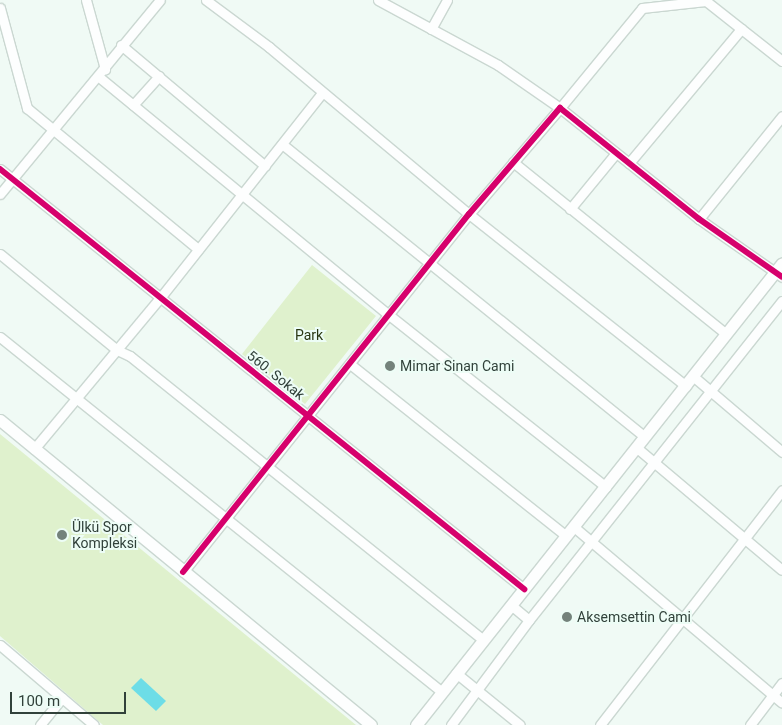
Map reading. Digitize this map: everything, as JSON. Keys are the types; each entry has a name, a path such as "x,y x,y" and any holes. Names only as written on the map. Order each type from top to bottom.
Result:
{"street":[{"path":"86,0 105,69"},
{"path":"0,194 55,131 99,77 121,46 160,0"},
{"path":"206,0 269,47 469,214 690,382 710,391 782,452"},
{"path":"378,0 498,65 560,108 699,218 780,270 726,334 690,382 416,725"},
{"path":"431,29 446,0"},
{"path":"182,572 469,214 560,108 642,4 706,1 782,62"},
{"path":"0,8 27,108 198,249"},
{"path":"629,163 741,29"},
{"path":"121,46 265,166"},
{"path":"133,106 158,76"},
{"path":"99,77 389,315 606,487"},
{"path":"34,449 160,298 322,93"},
{"path":"699,218 782,116"},
{"path":"282,144 646,437"},
{"path":"570,208 616,152"},
{"path":"513,162 726,334"},
{"name":"560. Sokak","path":"0,169 524,589"},
{"path":"0,254 117,350 130,356 483,640"},
{"path":"451,725 590,541 782,301"},
{"path":"0,337 442,692"},
{"path":"350,364 566,536"},
{"path":"0,420 182,572 371,725"},
{"path":"636,448 782,570"},
{"path":"600,725 684,620 782,490"},
{"path":"574,527 782,703"},
{"path":"511,605 529,620"},
{"path":"0,645 94,725"},
{"path":"456,673 520,725"},
{"path":"750,725 782,683"},
{"path":"40,725 62,698"}],"green space":[{"name":"Park","path":"312,265 376,316 305,404 242,354"},
{"name":"Ülkü Spor Kompleksi","path":"0,434 356,725 103,725 0,636"}],"water":[{"path":"141,678 166,701 156,711 131,688"}],"cycle path":[{"path":"183,572 469,214 560,108 699,219 782,277"},
{"path":"0,169 524,589"}],"place":[{"name":"Mimar Sinan Cami","path":"390,366"},
{"name":"Ülkü Spor Kompleksi","path":"62,535"},
{"name":"Aksemsettin Cami","path":"567,617"}]}
